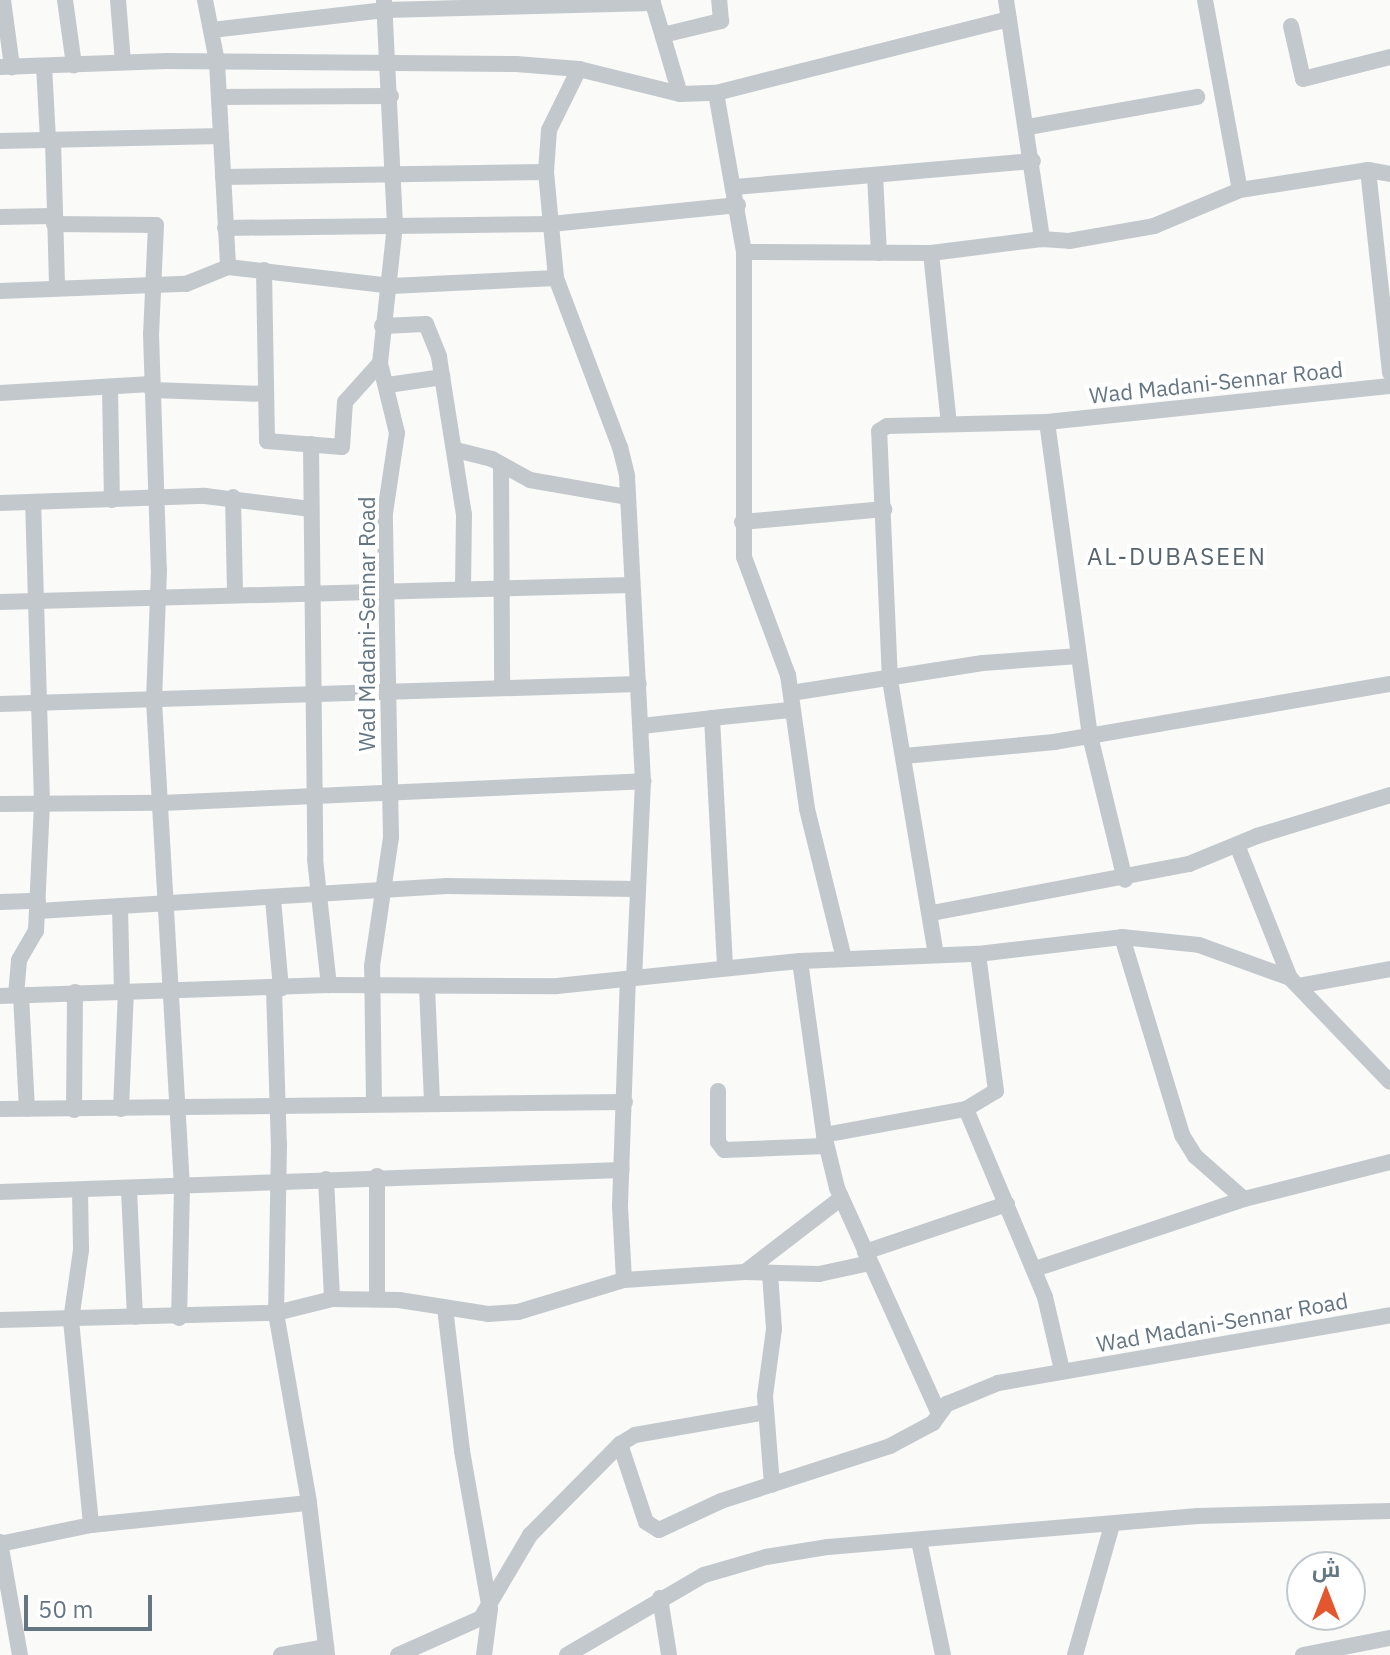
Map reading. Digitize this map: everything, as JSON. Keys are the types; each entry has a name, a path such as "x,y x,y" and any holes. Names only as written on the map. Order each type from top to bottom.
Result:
{"street":[{"path":"3,0 6,67 123,62 389,61 579,69 680,94 716,93 1009,19"},
{"path":"65,0 74,65"},
{"path":"118,0 123,62"},
{"path":"205,0 217,62 228,267"},
{"path":"663,35 721,21 719,0"},
{"path":"1006,0 1028,127 1042,239"},
{"path":"1205,0 1240,190"},
{"path":"212,30 384,5 652,2 680,94"},
{"name":"Wad Madani-Sennar Road","path":"374,1102 372,966 386,891 390,790 386,692 389,592 385,513 397,433 388,385 380,363 382,326 391,286 395,225 391,96 384,5"},
{"path":"1291,26 1303,79 1312,81 1390,57"},
{"path":"44,66 51,140 57,285"},
{"path":"579,69 549,130 546,172 556,278 620,447 627,497 642,726 643,781 622,1170 624,1280"},
{"path":"716,93 735,187 744,252 744,557 791,701 807,809 844,959"},
{"path":"219,97 391,96"},
{"path":"1028,127 1197,97"},
{"path":"0,141 221,136"},
{"path":"735,187 1033,161"},
{"path":"1368,170 1390,373"},
{"path":"744,252 931,253 1042,239 1128,233 1240,190 1368,170 1390,174"},
{"path":"223,177 546,172"},
{"path":"875,175 879,253"},
{"path":"225,228 551,224 738,205"},
{"path":"0,217 155,222 152,387 159,599 154,701 162,803 163,904 173,992 182,1188 179,1318"},
{"path":"931,253 949,424"},
{"path":"0,291 57,285 186,284 228,267 391,286 556,278"},
{"path":"264,270 267,441 342,447 345,402 380,363"},
{"path":"382,326 426,324 442,377 456,450 464,515 463,587"},
{"path":"388,385 442,377"},
{"name":"Wad Madani-Sennar Road","path":"936,955 932,913 890,680 879,431 887,426 1047,422 1390,386"},
{"path":"0,393 152,387 265,394"},
{"path":"110,388 112,500"},
{"path":"1047,422 1090,736 1125,880"},
{"path":"311,444 317,894 329,985"},
{"path":"456,450 501,465 530,480 627,497"},
{"path":"501,465 502,688"},
{"path":"0,503 233,497 311,509"},
{"path":"233,497 235,593"},
{"path":"27,1109 12,996 19,960 36,931 38,906 42,803 33,503"},
{"path":"742,522 884,509"},
{"path":"0,602 159,599 235,593 631,585"},
{"path":"642,726 712,718 983,663 1079,656"},
{"path":"0,704 639,684"},
{"path":"904,756 1090,736 1390,684"},
{"path":"712,718 725,968"},
{"path":"0,804 162,803 390,790 643,781"},
{"path":"932,913 1125,880 1189,864 1390,795"},
{"path":"1237,845 1297,982 1390,1082"},
{"path":"0,902 38,906 120,906 501,885 635,889"},
{"path":"273,899 279,1105 276,1313 309,1503 326,1651 281,1655"},
{"path":"120,906 124,991 121,1109"},
{"path":"12,996 631,979 800,961 978,954 1122,937 1199,945 1297,982 1390,969"},
{"path":"1122,937 1171,1111 1195,1156 1244,1199"},
{"path":"718,1091 718,1142 724,1150 825,1141 966,1109 996,1091 978,954"},
{"path":"800,961 825,1141 840,1199 939,1414"},
{"path":"427,987 432,1101"},
{"path":"74,1110 75,992"},
{"path":"0,1109 432,1101 625,1102"},
{"path":"966,1109 1035,1269 1062,1370"},
{"path":"1035,1269 1244,1199 1390,1162"},
{"path":"0,1192 182,1188 377,1176 622,1170"},
{"path":"377,1176 377,1299"},
{"path":"326,1179 332,1299"},
{"path":"129,1190 135,1317"},
{"path":"80,1191 81,1250 71,1320 91,1525"},
{"path":"745,1272 840,1199"},
{"path":"0,1320 179,1318 276,1313 332,1299 377,1299 488,1314 518,1312 624,1280 745,1272 828,1273 1007,1204"},
{"path":"770,1274 774,1329 766,1412 772,1485"},
{"path":"445,1308 462,1451 490,1609 484,1655"},
{"name":"Wad Madani-Sennar Road","path":"620,1444 653,1528 671,1526 772,1485 890,1446 933,1423 947,1404 987,1386 1062,1370 1390,1315"},
{"path":"398,1655 490,1609 530,1535 620,1444 635,1435 766,1412"},
{"path":"20,1655 0,1543 91,1525 309,1503"},
{"path":"567,1655 704,1575 766,1557 1198,1516 1390,1511"},
{"path":"1075,1655 1112,1525"},
{"path":"919,1541 943,1655"},
{"path":"660,1598 669,1655"},
{"path":"1303,1655 1390,1638"}],"district":[{"name":"AL-DUBASEEN","path":"1177,557"}]}
